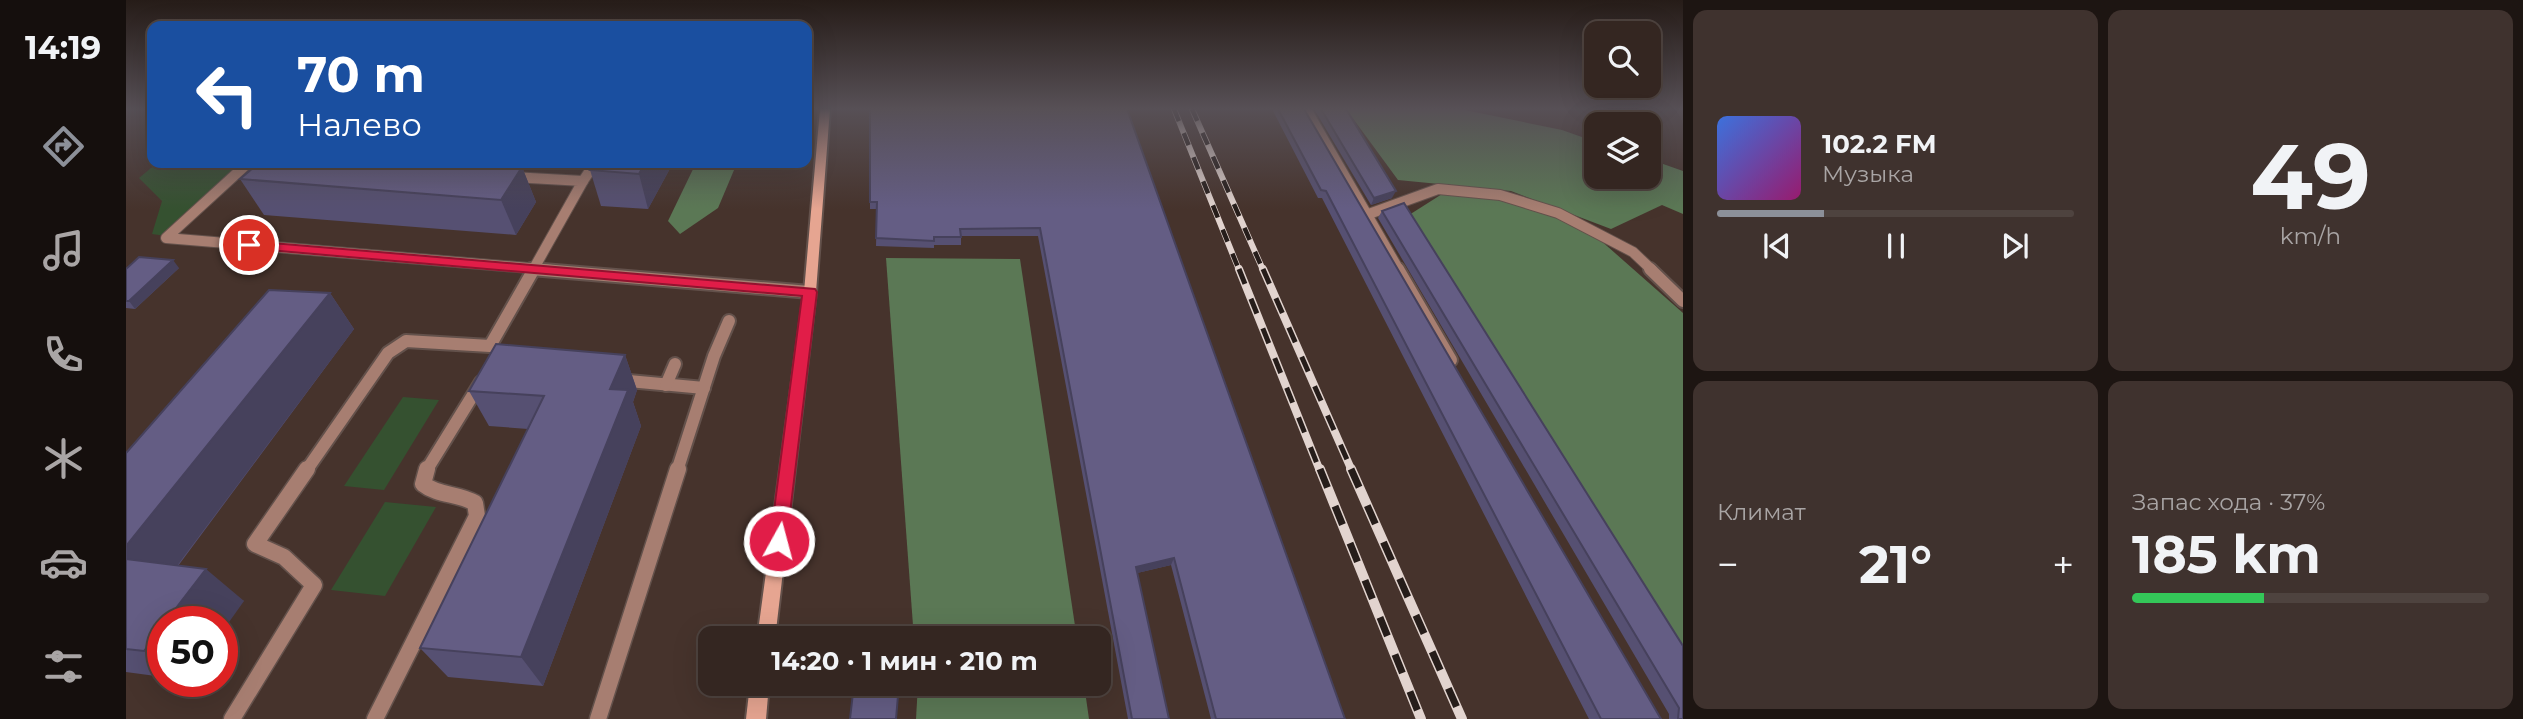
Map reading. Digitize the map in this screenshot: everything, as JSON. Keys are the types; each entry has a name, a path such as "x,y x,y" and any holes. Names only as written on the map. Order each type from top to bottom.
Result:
{"main road":[{"path":"768,626 810,292 822,143"},
{"path":"756,719 759,696"}],"lane":[{"path":"1325,143 1457,371"},
{"path":"243,168 166,238 810,292"},
{"path":"232,719 314,585 284,557 255,544 388,353 406,341 490,346 592,168"},
{"path":"501,177 583,181"},
{"path":"1366,215 1438,188 1500,195 1558,213 1633,252 1683,300"},
{"path":"598,719 704,388 729,321"},
{"path":"666,385 675,364"},
{"path":"375,719 477,516 475,503 462,494 429,490 423,484 424,474 476,387 487,377 497,373"},
{"path":"599,378 704,388"}],"green space":[{"path":"1371,143 1584,143 1584,189 1661,189 1661,163 1683,171 1683,214 1662,205 1611,229 1511,191 1398,180"},
{"path":"151,168 240,168 166,236 152,234 162,201 139,178"},
{"path":"694,168 735,168 718,208 680,234 668,221"},
{"path":"1450,189 1573,216 1683,313 1683,648 1409,215"},
{"path":"886,258 1020,259 1075,626 913,626"},
{"path":"403,397 439,400 384,490 344,486"},
{"path":"385,502 436,507 385,596 331,590"},
{"path":"917,696 1086,696 1089,719 916,719"}],"building":[{"path":"870,143 1139,143 1345,719 1216,719 1174,558 1136,567 1169,719 1132,719 1040,228 960,229 961,237 934,237 934,241 876,238 877,202 870,202"},
{"path":"1296,143 1324,143 1661,719 1601,719 1326,191 1321,190"},
{"path":"1341,143 1366,143 1396,191 1374,198"},
{"path":"253,168 521,168 501,200 240,179"},
{"path":"591,168 642,168 639,174 590,170"},
{"path":"1404,203 1683,646 1683,719 1678,719 1679,708 1382,211"},
{"path":"139,257 173,260 126,301 126,269"},
{"path":"269,290 330,293 126,546 126,453"},
{"path":"496,344 625,355 610,389 628,390 521,657 420,648 544,396 469,391"},
{"path":"126,559 206,569 178,606 147,606 147,647 144,651 126,649"},
{"path":"853,696 898,696 896,719 850,719"}],"railway":[{"path":"1188,143 1239,270"},
{"path":"1207,143 1263,270"},
{"path":"1239,269 1320,471"},
{"path":"1263,269 1352,471"},
{"path":"1320,469 1421,719"},
{"path":"1351,469 1462,719"}],"route":[{"path":"249,245 810,292 779,541"}]}
